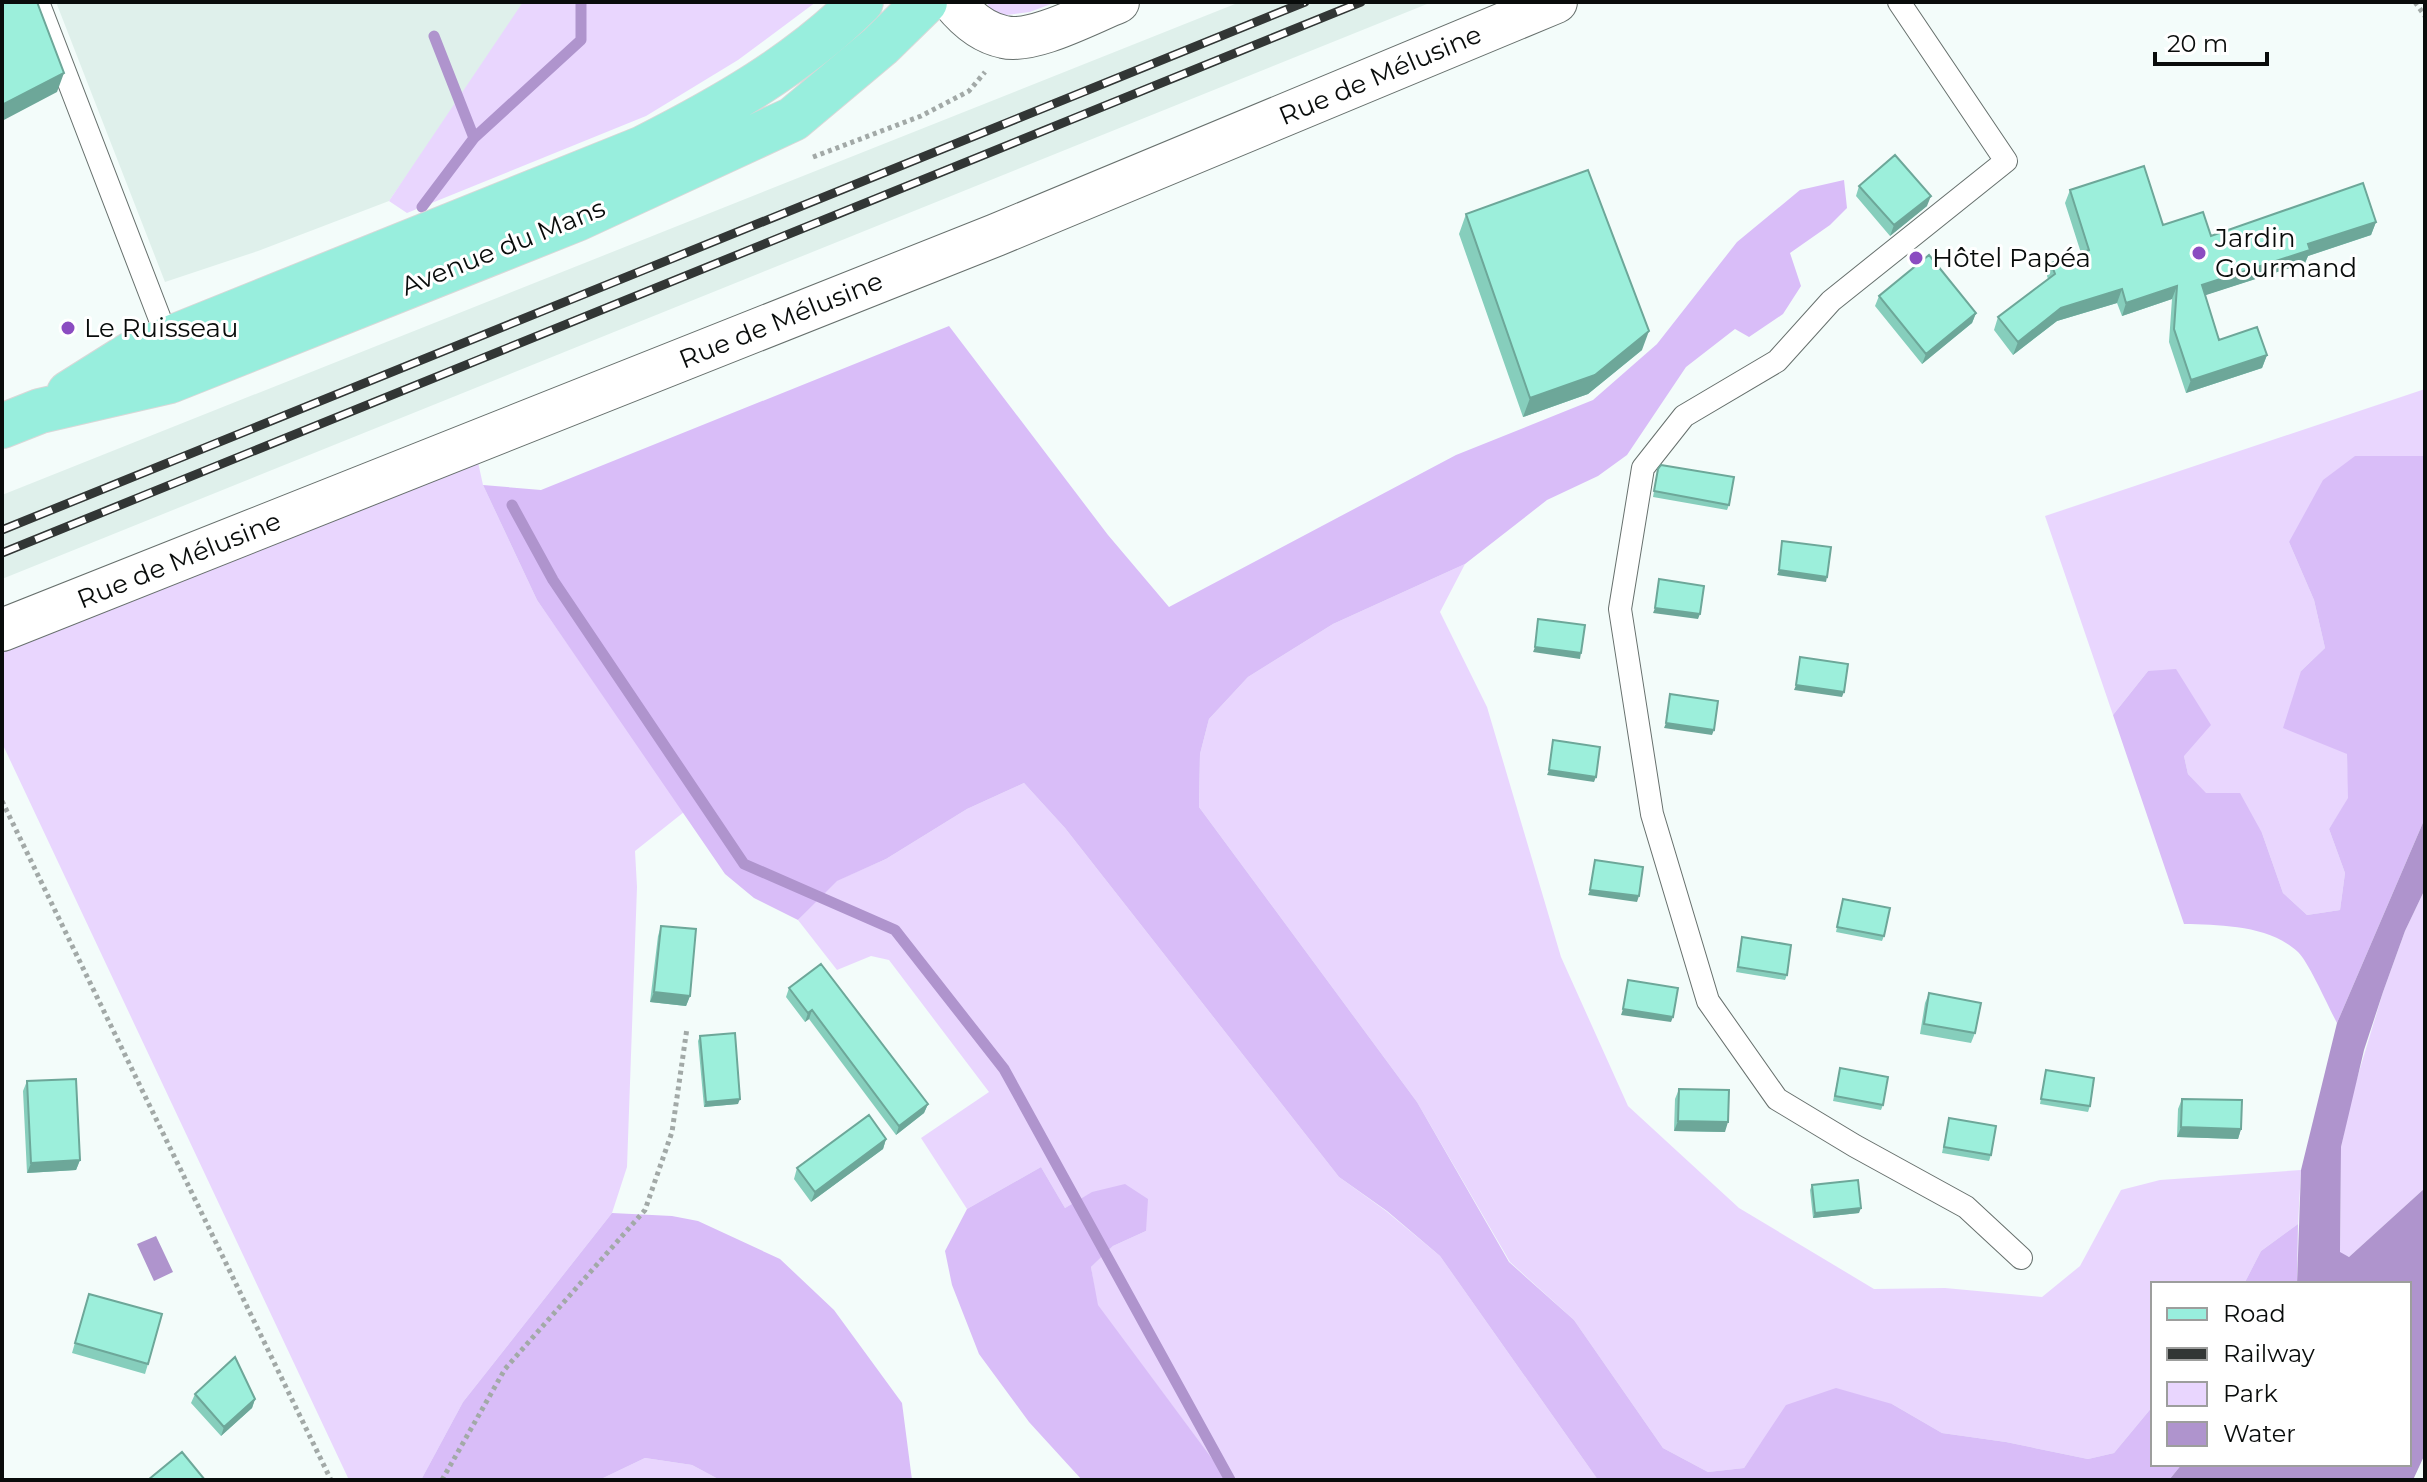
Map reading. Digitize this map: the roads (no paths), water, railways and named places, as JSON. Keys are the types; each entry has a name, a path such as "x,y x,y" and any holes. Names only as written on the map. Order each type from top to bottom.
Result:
{"main road":[{"name":"Avenue du Mans","path":"21,419 131,354 643,148 717,110 792,63 861,2"},
{"name":"Avenue du Mans","path":"21,419 170,381 577,219 673,175 793,119 880,46 925,2"}],"street":[{"path":"953,2 967,18 988,32 1013,38 1037,33 1118,2"},
{"name":"Rue de Mélusine","path":"2,630 981,241 1556,2"}],"lane":[{"path":"38,2 168,340"},
{"path":"1899,2 2006,161 1831,301 1777,361 1684,416 1643,468 1620,609 1652,814 1708,1001 1777,1099 1966,1207 2021,1258"}],"water":[{"path":"2425,818 2425,889 2405,931 2364,1050 2341,1147 2340,1252 2349,1257 2425,1188 2425,1454 2413,1480 2169,1480 2180,1466 2411,1466 2411,1282 2297,1282 2301,1170 2337,1023"},
{"path":"156,1236 173,1272 154,1281 137,1244"}],"waterway":[{"path":"474,138 581,40 581,2"},
{"path":"422,207 474,138 434,36"},
{"path":"512,505 553,580 744,864 895,930 1004,1069 1230,1480"}],"railway":[{"path":"2,530 1305,2"},
{"path":"2,553 1361,2"}],"place":[{"name":"Jardin Gourmand","path":"2199,253"},
{"name":"Hôtel Papéa","path":"1916,258"},
{"name":"Le Ruisseau","path":"68,328"}]}
